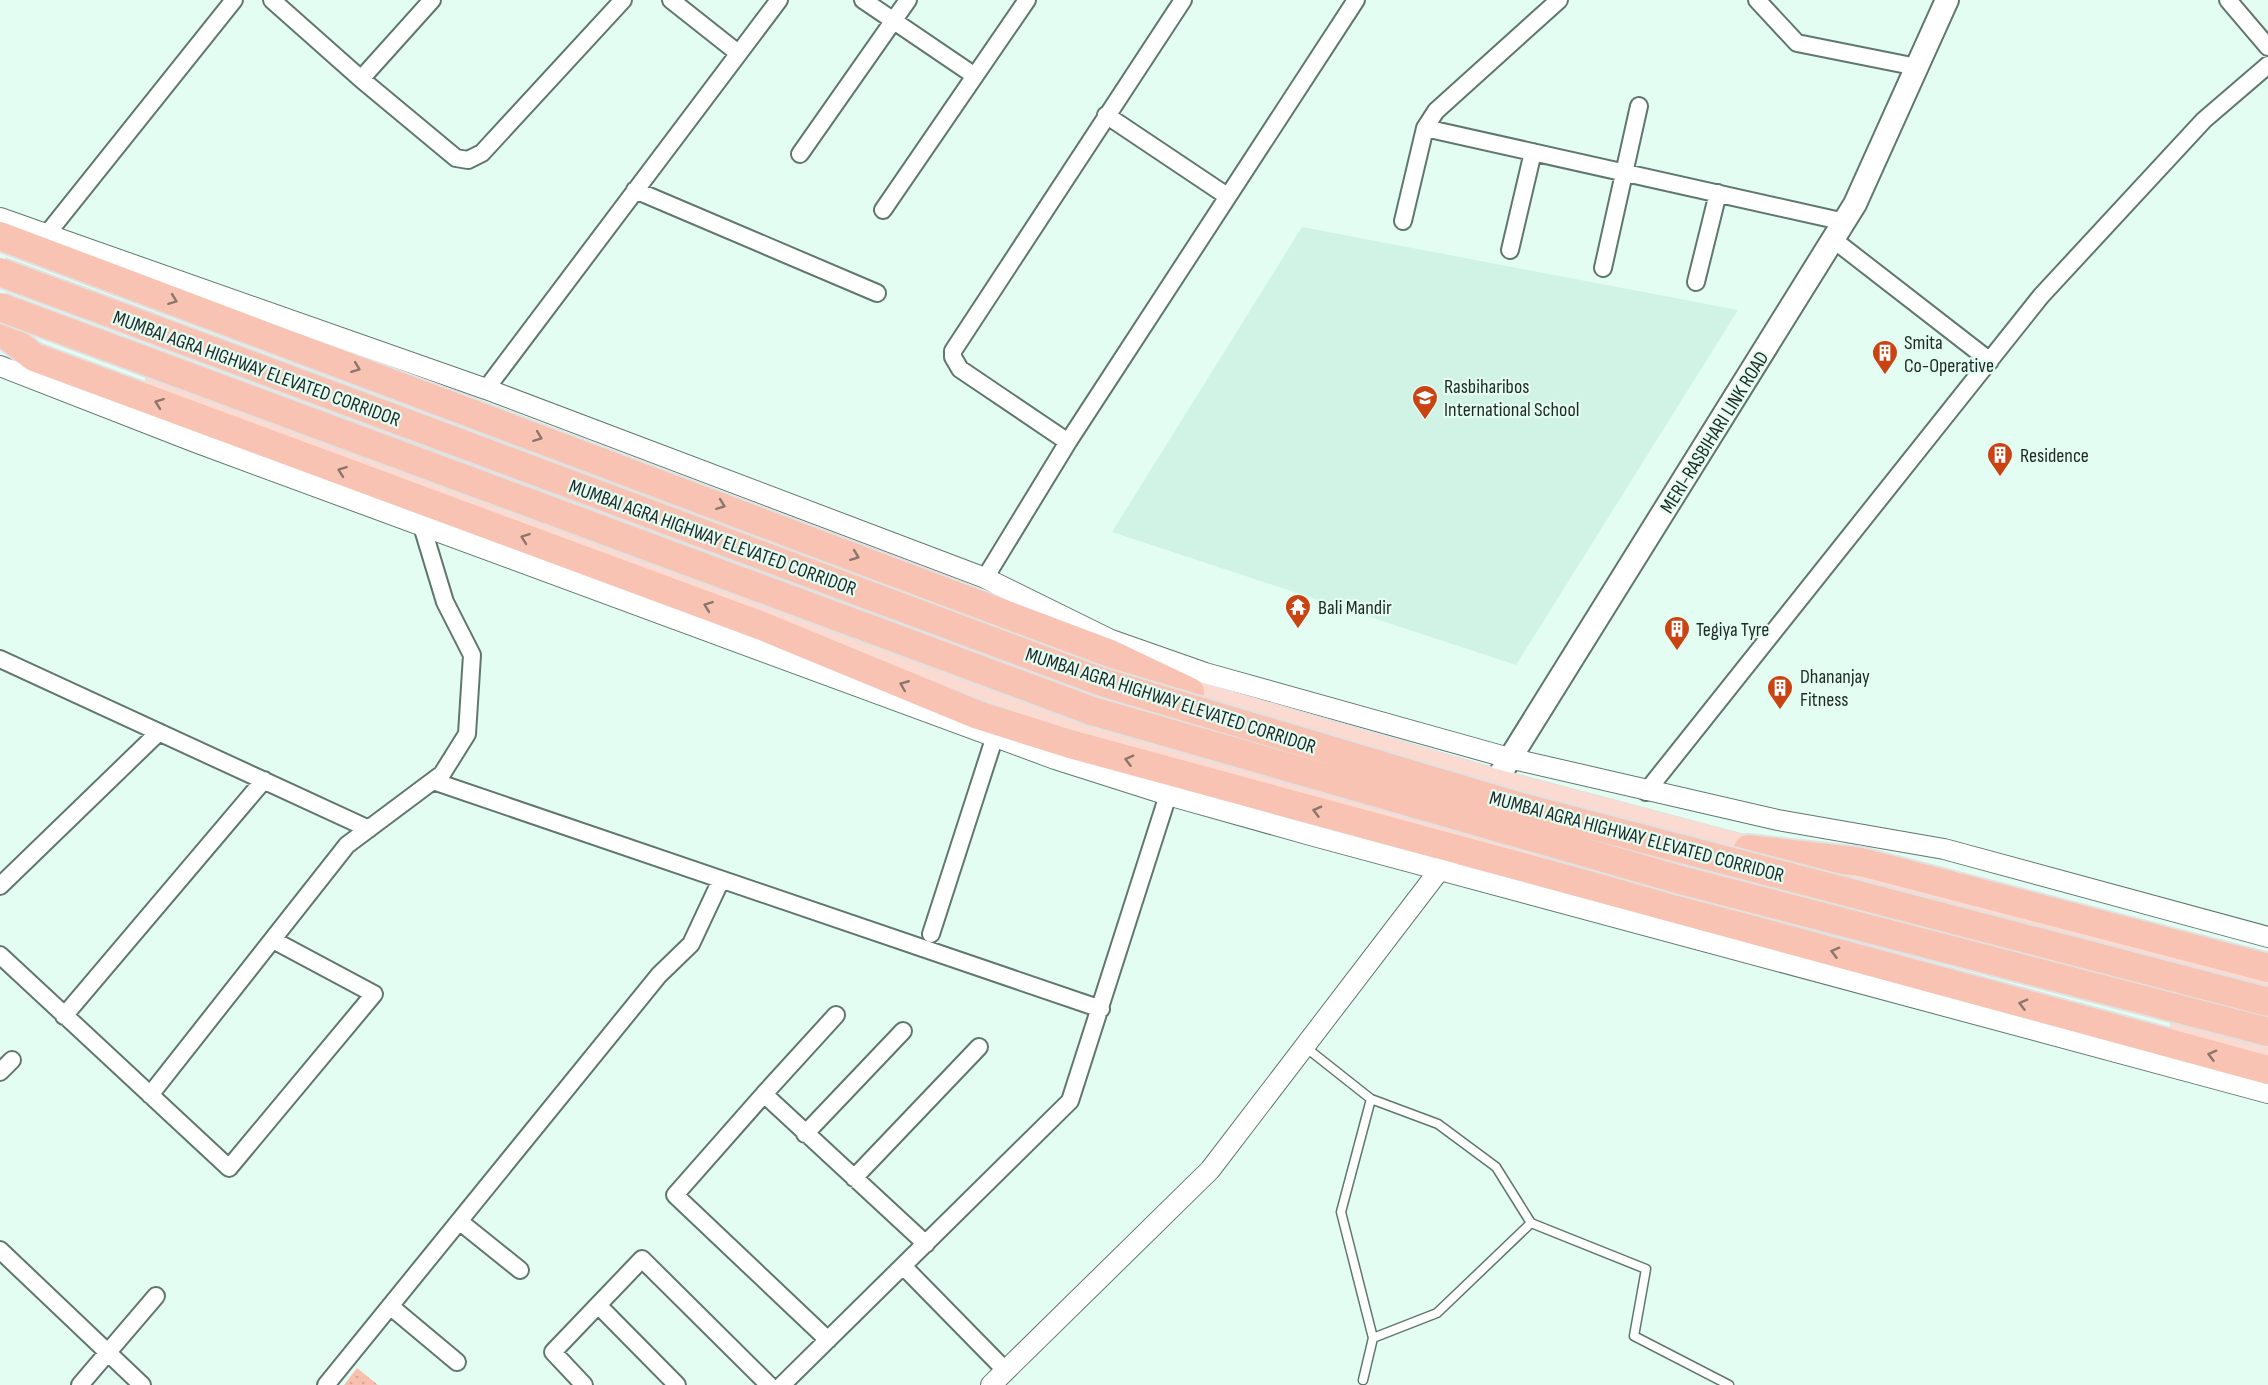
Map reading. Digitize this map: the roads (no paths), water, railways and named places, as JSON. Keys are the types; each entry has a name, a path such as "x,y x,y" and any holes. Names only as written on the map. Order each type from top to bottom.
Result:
{"highway":[{"path":"0,236 800,535 1108,653 1190,692"},
{"name":"MUMBAI AGRA HIGHWAY ELEVATED CORRIDOR","path":"0,272 1102,682 1514,805 2268,1002"},
{"name":"MUMBAI AGRA HIGHWAY ELEVATED CORRIDOR","path":"0,307 1092,711 1684,881 2268,1032"},
{"path":"0,330 34,357 762,626 978,715 1070,744 1453,851 2268,1070"},
{"path":"1748,849 1861,862 2268,968"}],"main road":[{"name":"MERI-RASBIHARI LINK ROAD","path":"1453,851 1855,204 1947,0"},
{"path":"0,259 1101,669 1190,692 1495,782 2268,984"},
{"path":"0,322 1091,726 1453,851 2268,1047"}],"street":[{"path":"46,234 234,0"},
{"path":"272,0 361,79 456,158 468,160 482,153 623,0"},
{"path":"361,79 432,0"},
{"path":"671,0 738,53"},
{"path":"486,389 779,0"},
{"path":"863,0 975,76"},
{"path":"800,154 908,0"},
{"path":"883,210 1027,0"},
{"path":"1068,442 960,369 952,357 953,351 1183,0"},
{"path":"985,578 1068,442 1356,0"},
{"path":"1757,0 1797,43 1917,67"},
{"path":"2228,0 2268,46"},
{"path":"1403,221 1425,128 1445,102 1555,1"},
{"path":"1646,792 2041,296 2204,120 2266,69"},
{"path":"1603,268 1639,106"},
{"path":"1106,115 1227,196"},
{"path":"1425,128 1718,193 1839,231 1990,361"},
{"path":"1510,250 1533,152"},
{"path":"635,190 877,293"},
{"path":"1696,282 1718,193"},
{"path":"0,218 486,389 985,578 1111,640 1205,673 1509,759 1646,792 1778,820 1944,849 2266,933"},
{"path":"0,366 994,739 1168,795 1453,851 2268,1093"},
{"path":"150,1095 347,845 442,774 467,734 472,655 445,602 422,526"},
{"path":"0,659 369,829"},
{"path":"0,886 159,732"},
{"path":"932,934 994,739"},
{"path":"64,1016 264,780"},
{"path":"433,781 1101,1009"},
{"path":"782,1385 1070,1101 1168,795"},
{"path":"992,1385 1210,1170 1453,851"},
{"path":"326,1385 659,975 691,944 721,880"},
{"path":"0,955 229,1168 374,994 273,940"},
{"path":"828,1340 675,1195 836,1015"},
{"path":"805,1134 903,1031"},
{"path":"854,1179 979,1047"},
{"path":"764,1094 926,1245"},
{"path":"459,1221 520,1270"},
{"path":"0,1250 142,1385"},
{"path":"584,1385 553,1352 642,1259 770,1385"},
{"path":"903,1266 1006,1371"},
{"path":"80,1385 156,1296"},
{"path":"598,1305 677,1385"},
{"path":"390,1306 457,1362"}],"lane":[{"path":"1304,1046 1371,1099 1438,1124 1496,1167 1531,1223 1646,1269 1634,1336 1729,1385"},
{"path":"1362,1380 1373,1338 1341,1212 1371,1099"},
{"path":"1373,1338 1437,1313 1531,1223"}],"place":[{"name":"Smita Co-Operative","path":"1885,376"},
{"name":"Rasbiharibos International School","path":"1425,421"},
{"name":"Residence","path":"2000,478"},
{"name":"Bali Mandir","path":"1298,630"},
{"name":"Tegiya Tyre","path":"1677,652"},
{"name":"Dhananjay Fitness","path":"1780,711"}]}
